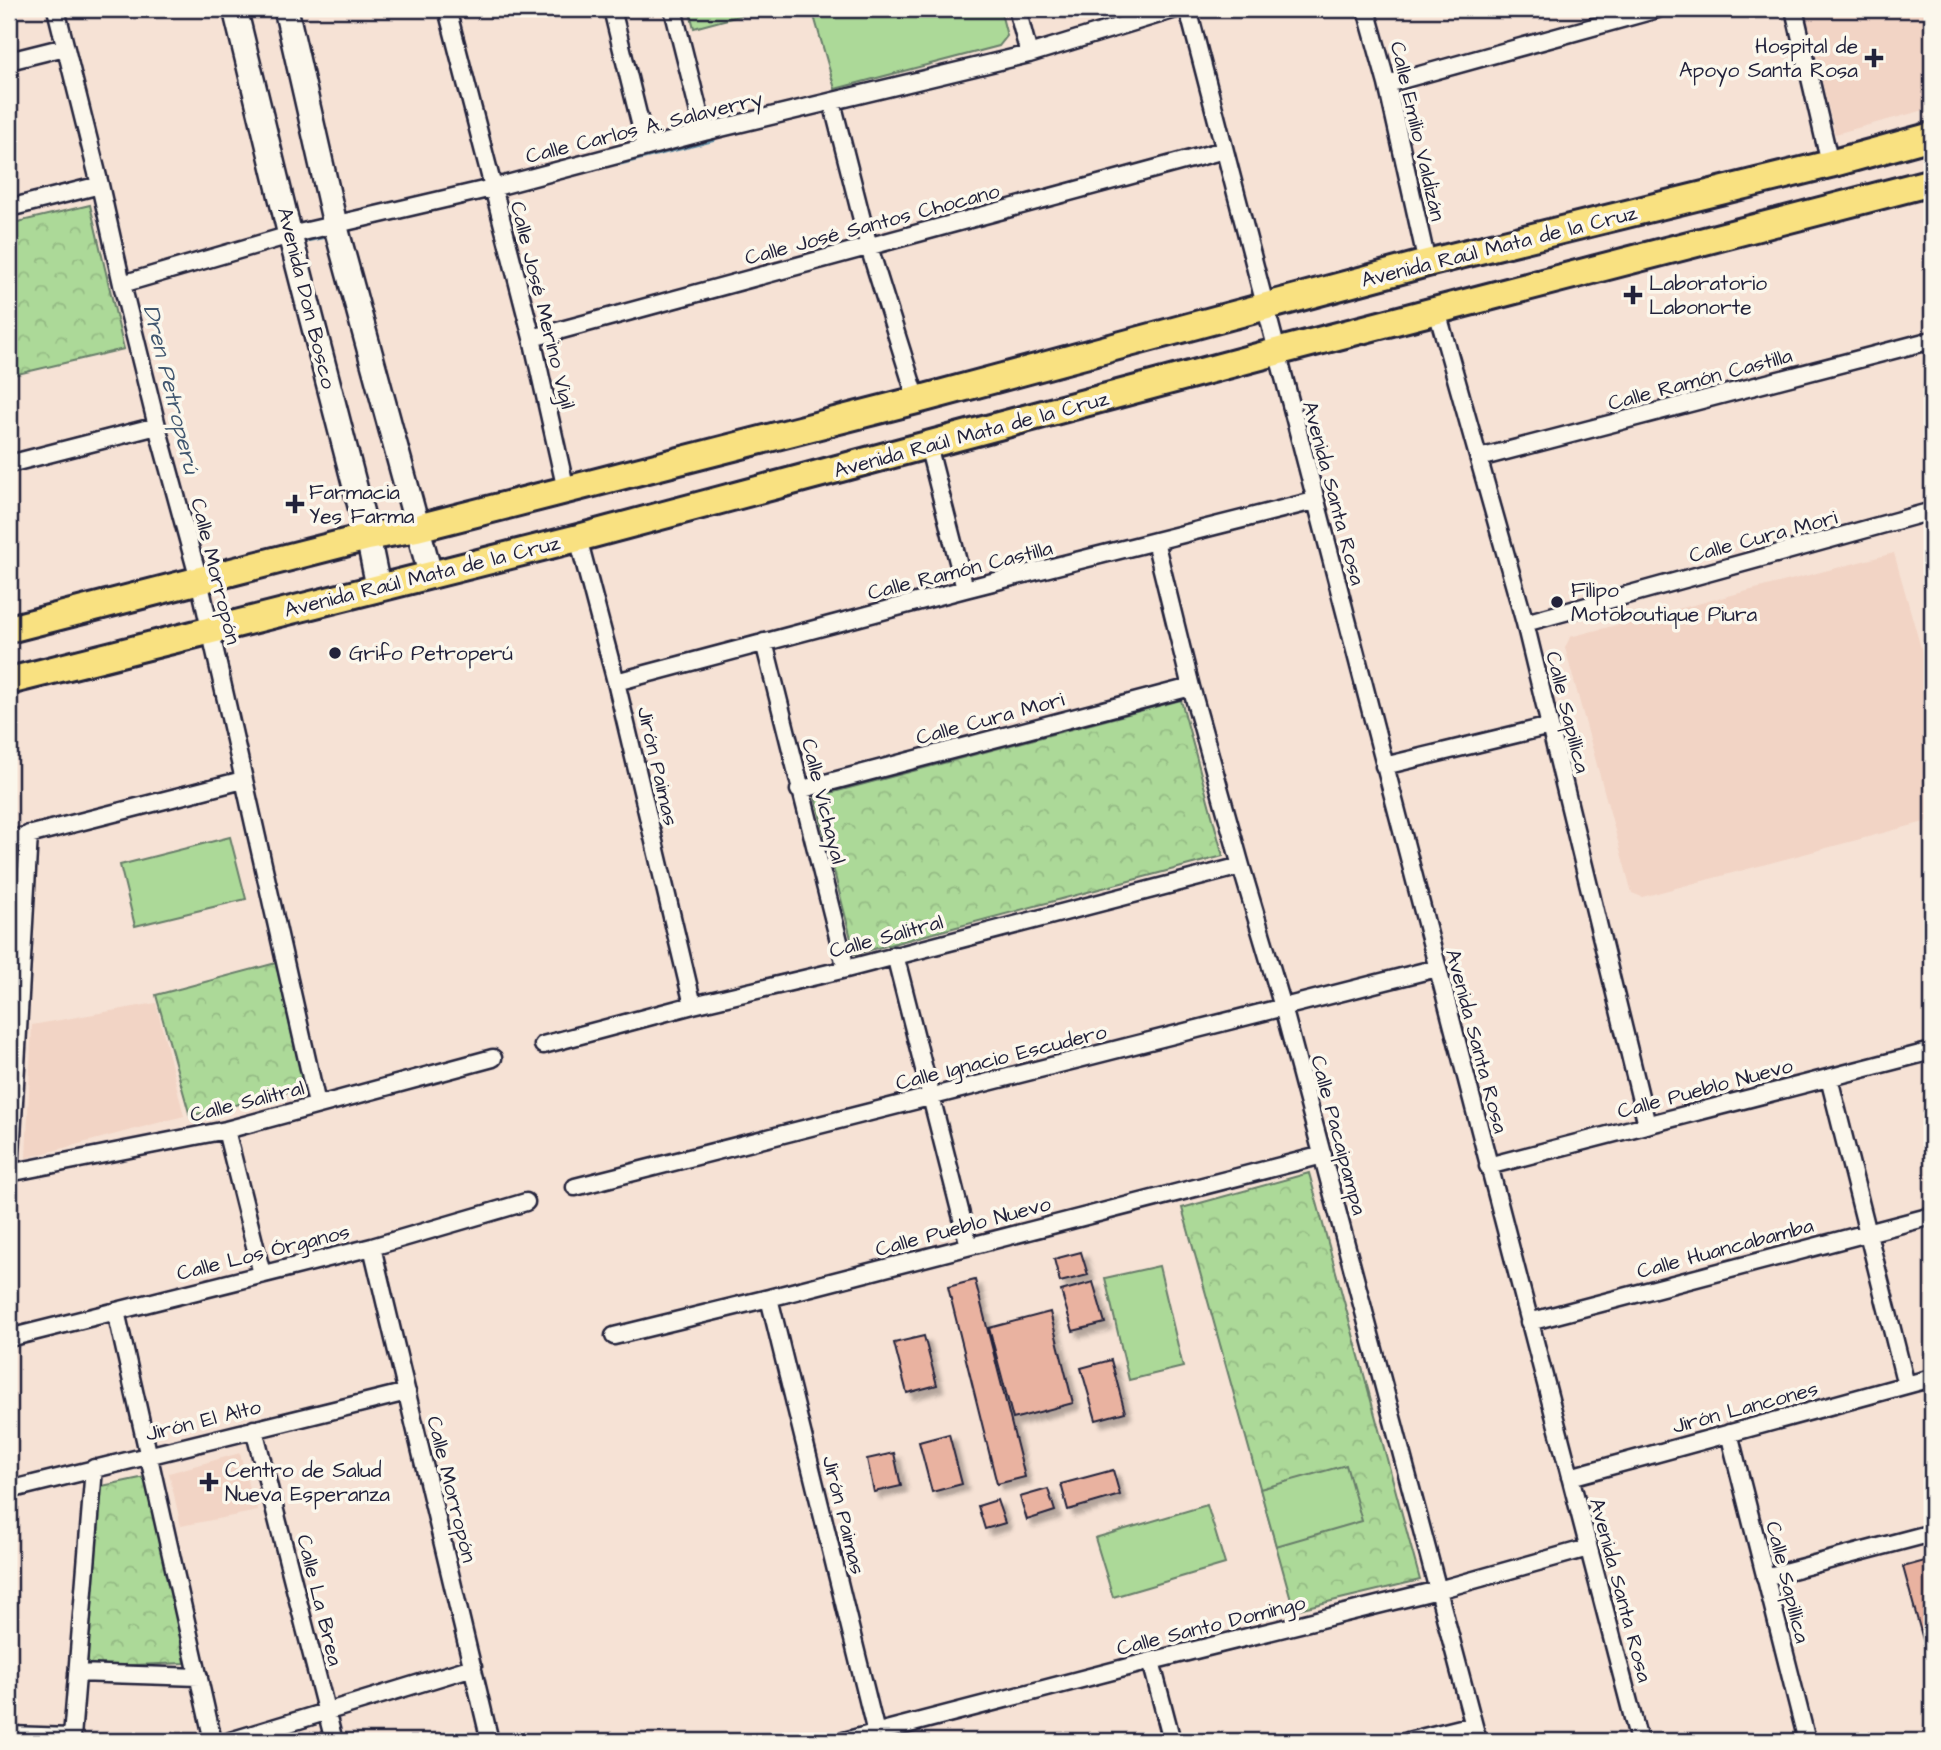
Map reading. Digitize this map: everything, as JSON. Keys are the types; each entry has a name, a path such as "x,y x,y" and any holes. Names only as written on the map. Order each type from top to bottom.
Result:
{"main road":[{"name":"Avenida Raúl Mata de la Cruz","path":"9,629 368,537 417,528 566,490 1265,308 1427,262 1830,164 1932,136"},
{"name":"Avenida Raúl Mata de la Cruz","path":"9,681 378,586 578,538 1276,352 1932,182"}],"street":[{"name":"Calle Morropón","path":"56,9 100,185 121,284 199,580 317,1104"},
{"name":"Avenida Don Bosco","path":"235,9 378,586"},
{"path":"286,9 335,224 430,573"},
{"name":"Calle José Merino Vigil","path":"447,9 532,338 566,490"},
{"path":"612,9 646,147"},
{"path":"673,9 704,132"},
{"path":"1017,9 1028,54"},
{"name":"Calle Carlos A. Salaverry","path":"121,284 290,234 492,188 704,132 1028,54 1176,9"},
{"name":"Avenida Santa Rosa","path":"1188,9 1639,1741"},
{"name":"Calle Emilio Valdizán","path":"1366,9 1387,84 1427,262"},
{"path":"1387,84 1658,9"},
{"path":"1794,9 1830,164"},
{"path":"9,61 65,47"},
{"path":"832,102 869,247 917,400"},
{"name":"Calle José Santos Chocano","path":"532,338 1224,150"},
{"path":"9,208 100,185"},
{"name":"Calle Sapillica","path":"1437,311 1525,623 1647,1125"},
{"name":"Calle Ramón Castilla","path":"1479,458 1932,340"},
{"path":"9,464 157,426"},
{"path":"928,446 965,589"},
{"name":"Calle Ramón Castilla","path":"616,682 965,589 1314,501"},
{"name":"Calle Cura Mori","path":"1525,623 1932,512"},
{"name":"Jirón Paimas","path":"578,538 616,682 693,1005"},
{"name":"Calle Pacaipampa","path":"1155,541 1191,687 1283,1007 1476,1733"},
{"name":"Calle Vichayal","path":"764,642 846,969"},
{"name":"Calle Cura Mori","path":"799,790 1191,687"},
{"path":"1384,766 1550,726"},
{"path":"9,840 243,780"},
{"path":"10,1173 29,834"},
{"name":"Calle Salitral","path":"542,1045 1241,866"},
{"path":"895,955 969,1246"},
{"name":"Calle Ignacio Escudero","path":"575,1187 1437,968"},
{"name":"Calle Pueblo Nuevo","path":"1488,1166 1932,1051"},
{"name":"Calle Salitral","path":"10,1173 226,1130 494,1058"},
{"path":"1829,1078 1906,1385"},
{"path":"226,1130 262,1274"},
{"name":"Calle Pueblo Nuevo","path":"614,1336 1323,1155"},
{"name":"Calle Los Órganos","path":"9,1338 372,1247 526,1202"},
{"name":"Calle Huancabamba","path":"1529,1322 1932,1216"},
{"name":"Calle Morropón","path":"372,1247 490,1741"},
{"name":"Jirón Paimas","path":"769,1298 877,1737"},
{"path":"116,1311 213,1741"},
{"name":"Jirón Lancones","path":"1570,1477 1932,1378"},
{"name":"Jirón El Alto","path":"9,1490 407,1392"},
{"name":"Calle La Brea","path":"254,1429 334,1741"},
{"name":"Calle Sapillica","path":"1729,1433 1807,1741"},
{"path":"9,1735 72,1737 94,1468"},
{"path":"1765,1577 1932,1533"},
{"name":"Calle Santo Domingo","path":"844,1741 877,1737 1151,1661 1438,1590 1588,1548"},
{"path":"1151,1661 1172,1741"},
{"path":"230,1741 473,1667"},
{"path":"77,1673 199,1676"},
{"path":"1408,1741 1476,1733"}],"shaded area":[{"name":"Hospital de Apoyo Santa Rosa","path":"1804,9 1932,9 1932,108 1835,134"},
{"path":"1894,553 1932,687 1932,820 1642,897 1632,893 1565,648 1570,637"},
{"path":"156,1003 184,1116 26,1158 32,1025"},
{"name":"Centro de Salud Nueva Esperanza","path":"240,1453 250,1492 256,1492 258,1511 181,1526 169,1473"}],"green space":[{"path":"689,9 765,9 694,28"},
{"path":"812,9 1000,9 1007,36 999,46 835,89"},
{"path":"90,205 124,349 9,376 9,224"},
{"path":"1181,700 1223,856 855,954 815,797"},
{"path":"230,837 246,899 135,926 120,865"},
{"path":"276,963 304,1088 190,1116 156,995"},
{"path":"1309,1173 1420,1580 1294,1610 1182,1208"},
{"path":"1159,1266 1183,1367 1129,1380 1105,1278"},
{"path":"1346,1465 1362,1521 1276,1546 1260,1489"},
{"path":"150,1476 185,1663 85,1667 97,1487"},
{"path":"1207,1505 1225,1564 1113,1597 1095,1538"}],"building":[{"path":"1081,1252 1088,1275 1060,1282 1054,1259"},
{"path":"975,1280 1025,1477 997,1484 948,1287"},
{"path":"1093,1282 1105,1323 1073,1331 1061,1291"},
{"path":"1050,1312 1073,1403 1013,1419 989,1328"},
{"path":"924,1336 937,1385 907,1393 894,1343"},
{"path":"1111,1360 1125,1412 1096,1420 1081,1368"},
{"path":"949,1434 962,1484 932,1492 919,1442"},
{"path":"894,1453 901,1486 874,1492 867,1459"},
{"path":"1113,1470 1120,1495 1068,1510 1061,1484"},
{"path":"1048,1489 1055,1511 1027,1520 1020,1497"},
{"path":"997,1500 1005,1523 985,1529 978,1506"},
{"path":"1932,1559 1932,1653 1927,1654 1903,1567"}],"waterway":[{"name":"Dren Petroperú","path":"618,163 713,139 711,133"},
{"name":"Dren Petroperú","path":"295,242 332,234"}],"place":[{"name":"Hospital de Apoyo Santa Rosa","path":"1874,58"},
{"name":"Laboratorio Labonorte","path":"1633,295"},
{"name":"Farmacia Yes Farma","path":"295,504"},
{"name":"Filipo Motoboutique Piura","path":"1557,602"},
{"name":"Grifo Petroperú","path":"335,653"},
{"name":"Centro de Salud Nueva Esperanza","path":"209,1482"}]}
